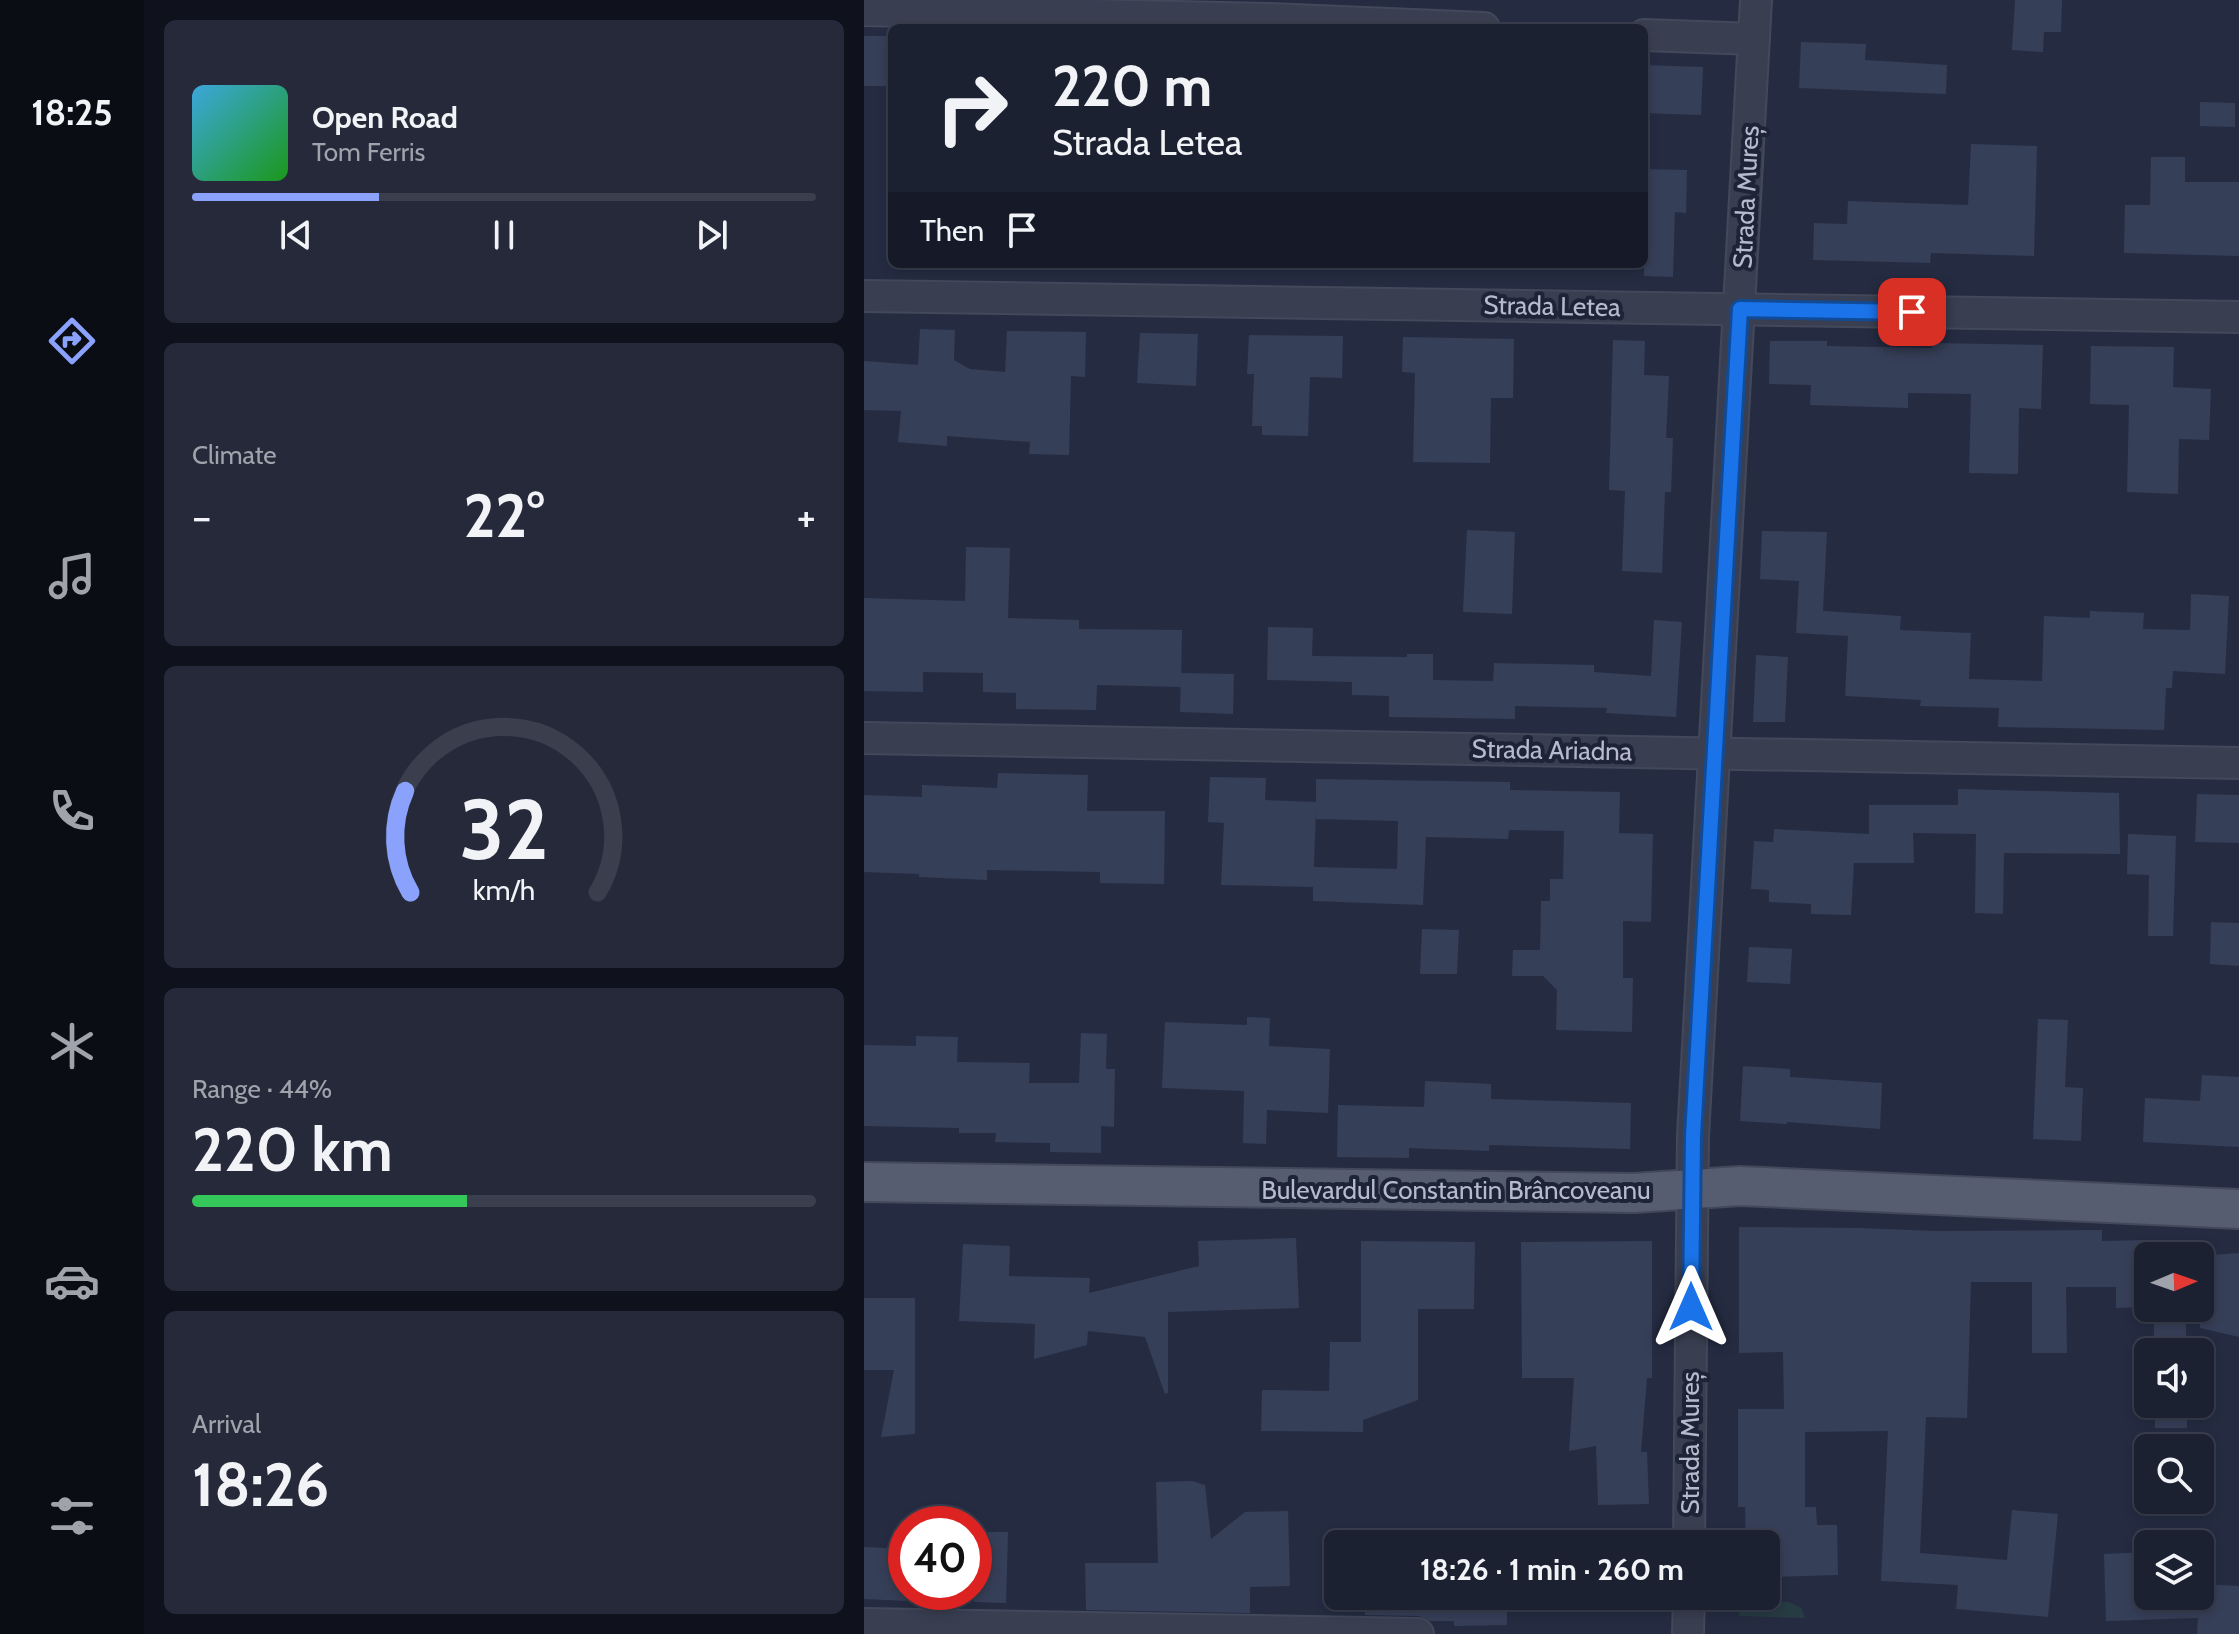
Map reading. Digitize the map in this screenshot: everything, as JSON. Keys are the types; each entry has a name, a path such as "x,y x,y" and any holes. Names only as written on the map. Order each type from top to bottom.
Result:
{"main road":[{"name":"Bulevardul Constantin Brâncoveanu","path":"864,1182 1634,1193 1740,1186 2239,1209"}],"street":[{"name":"Strada Mureș","path":"1689,1530 1692,1189 1756,0"},
{"path":"864,10 1388,24"},
{"path":"1648,35 1754,39"},
{"name":"Strada Letea","path":"864,296 2239,317"},
{"name":"Strada Ariadna","path":"864,738 2239,763"},
{"path":"1688,1634 1689,1610"},
{"path":"864,1624 1418,1634"}],"shaded area":[{"path":"1780,1602 1789,1602 1801,1608 1805,1618 1739,1616 1739,1610 1780,1610"}],"building":[{"path":"2015,0 2062,0 2061,32 2044,32 2043,52 2012,50"},
{"path":"864,36 888,36 888,86 864,86"},
{"path":"1801,42 1866,44 1865,60 1947,65 1946,94 1799,88"},
{"path":"1648,65 1703,67 1701,115 1648,113"},
{"path":"2200,102 2235,103 2235,127 2200,126"},
{"path":"1971,144 2037,146 2034,256 1931,253 1930,263 1813,260 1814,223 1847,224 1848,201 1968,205"},
{"path":"2151,157 2185,157 2185,182 2239,182 2239,256 2124,253 2125,205 2150,205"},
{"path":"1648,169 1687,170 1686,213 1675,212 1673,277 1644,276 1644,268 1648,268"},
{"path":"920,329 955,330 954,360 970,369 1005,372 1007,331 1086,332 1085,377 1071,376 1069,455 1029,454 1030,442 947,436 947,446 898,442 901,411 864,410 864,361 918,365"},
{"path":"1140,333 1198,334 1196,386 1137,383"},
{"path":"1249,335 1343,336 1342,378 1310,377 1308,436 1262,435 1262,426 1252,426 1254,374 1247,374"},
{"path":"1403,337 1514,339 1513,398 1491,398 1490,463 1413,462 1415,373 1402,372"},
{"path":"1613,340 1645,341 1644,375 1669,376 1666,438 1673,438 1671,492 1665,492 1662,573 1622,571 1625,491 1609,490"},
{"path":"1770,341 1827,341 1827,346 1932,348 1932,343 2043,345 2041,409 2019,408 2018,474 1969,473 1971,394 1908,393 1908,408 1810,405 1811,385 1769,384"},
{"path":"2091,346 2174,347 2173,387 2211,389 2209,440 2179,439 2178,494 2127,492 2129,405 2090,404"},
{"path":"1467,530 1515,532 1512,614 1463,612"},
{"path":"1762,531 1827,532 1823,611 1901,616 1900,630 1971,633 1969,679 2042,681 2044,616 2090,618 2090,611 2144,613 2143,629 2190,630 2191,594 2229,596 2225,674 2173,671 2172,688 2166,688 2164,730 1998,727 1999,708 1920,706 1921,700 1845,696 1848,636 1796,633 1799,581 1760,579"},
{"path":"966,547 1010,548 1008,618 1079,620 1079,629 1182,630 1181,687 1097,685 1096,710 1016,709 1016,693 983,692 983,673 923,672 923,692 864,691 864,598 965,601"},
{"path":"1654,620 1682,622 1676,717 1606,713 1607,708 1515,706 1515,719 1389,717 1389,696 1352,695 1352,682 1267,680 1268,627 1313,628 1312,656 1407,657 1407,654 1433,654 1433,680 1493,681 1494,663 1594,665 1594,672 1651,676"},
{"path":"1756,655 1788,657 1785,722 1753,722"},
{"path":"1181,673 1234,674 1233,714 1180,712"},
{"path":"998,773 1088,775 1087,811 1165,811 1164,884 1100,883 1100,872 987,870 987,880 864,872 864,795 922,797 922,785 997,788"},
{"path":"1210,777 1266,778 1265,800 1316,802 1316,779 1510,782 1510,790 1620,792 1619,833 1653,834 1651,922 1623,921 1623,978 1633,978 1632,1032 1556,1030 1557,990 1543,976 1512,976 1513,950 1540,950 1541,901 1550,901 1550,879 1563,879 1564,831 1509,830 1508,839 1426,837 1423,905 1313,901 1313,887 1221,885 1224,823 1208,822","holes":["1316,808 1316,819 1398,821 1397,869 1314,867"]},
{"path":"1958,789 2119,793 2120,854 2004,853 2003,914 1975,913 1976,834 1913,833 1914,863 1854,863 1851,915 1811,914 1811,904 1769,902 1769,890 1751,889 1754,841 1773,842 1774,829 1869,834 1869,805 1958,805"},
{"path":"2197,794 2239,795 2239,843 2195,842"},
{"path":"2128,834 2176,836 2173,936 2148,936 2149,875 2127,874"},
{"path":"2211,922 2239,923 2239,966 2210,964"},
{"path":"1422,929 1459,930 1457,974 1420,974"},
{"path":"1749,947 1792,949 1790,984 1747,982"},
{"path":"1247,1017 1270,1018 1269,1046 1330,1049 1328,1113 1267,1110 1266,1144 1243,1143 1244,1091 1162,1088 1165,1022 1247,1025"},
{"path":"2038,1019 2068,1020 2065,1087 2083,1088 2081,1141 2033,1139"},
{"path":"1081,1033 1107,1034 1106,1069 1115,1069 1114,1127 1101,1126 1101,1153 1050,1152 1050,1143 995,1142 996,1133 959,1133 959,1128 864,1126 864,1045 916,1046 916,1036 958,1037 957,1062 1030,1063 1029,1083 1079,1083"},
{"path":"1743,1066 1790,1069 1790,1077 1882,1083 1880,1129 1740,1121"},
{"path":"2202,1075 2239,1077 2239,1147 2143,1142 2145,1098 2200,1101"},
{"path":"1425,1081 1491,1084 1491,1099 1631,1103 1630,1149 1489,1145 1489,1151 1409,1148 1409,1158 1337,1157 1338,1105 1424,1107"},
{"path":"1739,1227 2102,1230 2102,1241 2148,1240 2134,1242 2134,1307 2116,1308 2116,1287 2066,1287 2067,1353 2032,1353 2032,1282 1971,1282 1967,1418 1926,1417 1920,1553 2007,1560 2012,1510 2058,1514 2048,1617 1956,1609 1958,1585 1881,1581 1888,1431 1805,1432 1805,1507 1816,1507 1817,1525 1837,1525 1838,1575 1780,1577 1780,1530 1746,1530 1745,1507 1738,1507 1738,1409 1784,1409 1783,1352 1739,1353"},
{"path":"1296,1238 1299,1308 1168,1312 1168,1393 1165,1394 1145,1337 1088,1331 1087,1345 1034,1359 1035,1324 959,1321 963,1244 1010,1246 1009,1276 1090,1278 1089,1293 1199,1266 1198,1241"},
{"path":"1361,1241 1475,1242 1474,1309 1418,1309 1418,1400 1363,1420 1363,1432 1261,1431 1262,1390 1329,1391 1330,1342 1361,1342"},
{"path":"1652,1241 1652,1378 1647,1378 1641,1452 1647,1452 1649,1504 1598,1505 1596,1446 1569,1451 1574,1378 1522,1378 1521,1242"},
{"path":"2239,1253 2239,1337 2200,1328 2200,1322 2214,1322 2214,1255"},
{"path":"864,1298 915,1298 915,1434 881,1437 894,1370 864,1370"},
{"path":"2154,1322 2186,1322 2186,1338 2154,1338"},
{"path":"2155,1418 2187,1418 2187,1428 2155,1428"},
{"path":"1192,1481 1205,1485 1211,1539 1245,1512 1288,1511 1290,1586 1250,1587 1250,1613 1086,1610 1085,1563 1158,1563 1156,1482"},
{"path":"992,1532 1008,1532 1006,1603 992,1603"},
{"path":"864,1547 888,1548 888,1600 864,1599"},
{"path":"2134,1553 2134,1610 2214,1610 2214,1585 2239,1586 2239,1634 2197,1634 2198,1618 2106,1621 2104,1554"},
{"path":"1365,1610 1507,1610 1507,1625 1454,1626 1454,1621 1430,1621 1418,1616 1365,1615"}],"route":[{"path":"1691,1307 1693,1136 1740,309 1912,312"}]}
